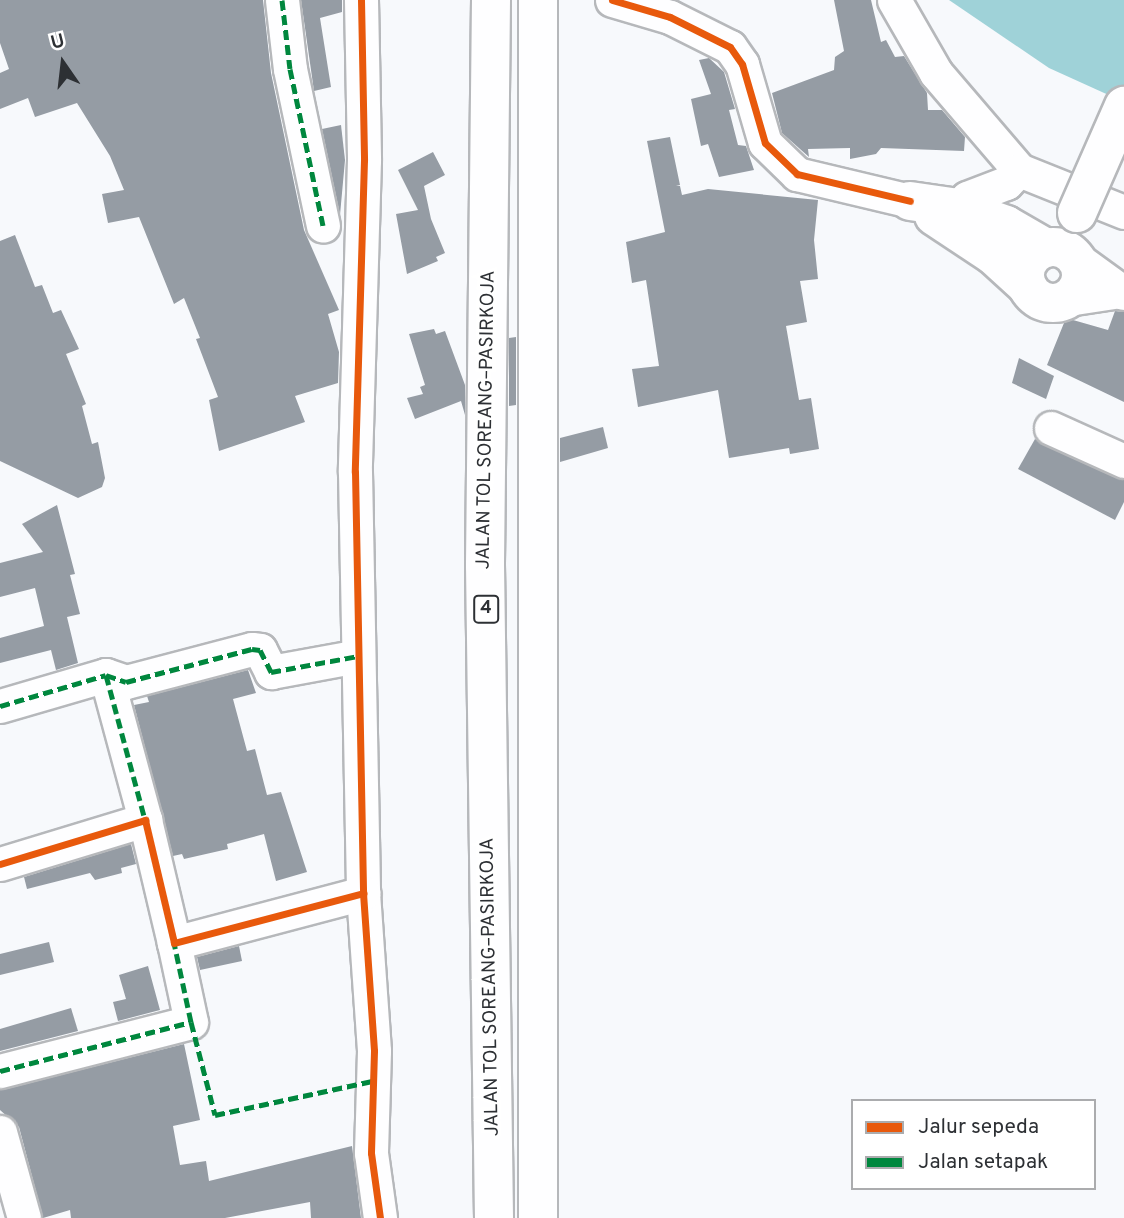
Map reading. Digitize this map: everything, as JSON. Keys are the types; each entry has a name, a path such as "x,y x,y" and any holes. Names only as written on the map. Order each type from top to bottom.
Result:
{"main road":[{"name":"JALAN TOL SOREANG–PASIRKOJA","path":"491,0 485,565 494,1218"},
{"path":"537,1218 538,0"},
{"path":"1027,286 1030,258 1064,241 1124,106"},
{"path":"910,201 953,216 1006,225 1064,241"},
{"path":"953,216 1027,286 1049,303 1068,299 1080,283 1064,241"}],"street":[{"path":"282,0 290,69 323,226"},
{"path":"361,0 364,160 355,472 363,893 374,1051 371,1153 380,1218"},
{"path":"612,0 670,17 730,47 742,64 765,143 797,174 910,201"},
{"path":"894,0 936,73 1019,170 1124,212"},
{"path":"953,216 977,193 1006,183 1019,170"},
{"path":"1064,241 1122,292"},
{"path":"1068,299 1122,292"},
{"path":"1051,428 1124,461"},
{"path":"0,706 106,675 126,682 252,649 260,650 271,672 358,656"},
{"path":"0,1071 191,1022 145,820 106,675"},
{"path":"0,864 145,820"},
{"path":"174,943 363,893"},
{"path":"0,1132 24,1218"}],"water":[{"path":"949,0 1124,0 1124,102 1049,68"}],"building":[{"path":"0,0 263,0 271,73 304,230 339,310 328,314 339,352 338,383 295,396 305,422 219,451 209,400 218,397 196,339 200,338 184,298 174,304 139,217 108,223 102,194 124,190 110,156 77,103 35,117 28,98 0,109 0,73 9,69 0,43"},
{"path":"301,0 342,0 342,12 320,18 331,87 314,91"},
{"path":"834,0 871,0 881,42 886,40 895,57 904,56 927,93 928,110 942,110 965,137 964,151 881,148 876,154 850,159 850,148 808,149 809,157 782,133 772,93 834,70 835,57 844,51"},
{"path":"709,58 724,72 735,109 729,110 738,145 746,146 754,170 719,177 708,144 701,146 691,99 711,94 699,60"},
{"path":"341,125 345,160 340,215 322,129"},
{"path":"670,137 680,185 676,186 680,186 682,195 708,189 818,200 814,240 818,279 800,281 807,322 786,326 799,400 811,398 819,449 790,454 789,448 729,458 718,390 638,407 632,369 659,366 646,280 632,283 626,242 665,232 647,141"},
{"path":"433,152 445,175 424,186 431,219 445,253 436,257 438,261 407,274 396,214 418,210 398,170"},
{"path":"15,235 35,287 42,285 53,313 61,310 79,349 66,354 86,404 82,406 92,444 98,442 105,478 102,487 78,498 0,461 0,241"},
{"path":"1115,311 1124,312 1124,402 1047,365 1066,318 1108,330"},
{"path":"434,329 436,334 445,331 465,385 465,415 461,401 415,419 407,398 423,394 420,387 425,385 409,334"},
{"path":"516,337 516,405 509,406 509,338"},
{"path":"1019,358 1054,376 1046,399 1012,383"},
{"path":"603,427 608,448 560,462 560,438"},
{"path":"1035,439 1124,480 1124,502 1115,520 1018,469"},
{"path":"57,505 75,574 70,575 80,614 67,617 78,663 56,670 51,650 0,663 0,638 44,626 35,588 0,597 0,563 43,552 22,524"},
{"path":"248,670 256,693 233,699 247,751 255,749 267,795 281,792 307,872 276,881 264,834 227,844 228,849 184,859 182,854 173,856 134,705 149,702 147,696"},
{"path":"131,844 136,864 121,868 122,873 95,880 90,873 27,889 24,877"},
{"path":"49,942 54,962 0,975 0,954"},
{"path":"239,946 242,961 200,970 197,957"},
{"path":"148,966 160,1010 118,1021 113,1002 126,999 119,975"},
{"path":"71,1008 78,1031 0,1051 0,1029"},
{"path":"184,1044 200,1120 173,1126 180,1165 206,1161 209,1181 352,1146 361,1218 311,1218 310,1202 225,1218 71,1218 70,1210 43,1218 19,1127 0,1110 0,1090"}],"marked path":[{"path":"282,0 290,69 323,226"},
{"path":"0,706 106,675 126,682 252,649 260,650 271,672 358,656"},
{"path":"106,675 145,820"},
{"path":"0,1071 191,1022 174,943"},
{"path":"191,1022 215,1115 372,1081"}],"cycle path":[{"path":"361,0 364,160 355,472 363,893 374,1051 371,1153 380,1218"},
{"path":"612,0 670,17 730,47 742,64 765,143 797,174 910,201"},
{"path":"0,864 145,820 174,943 363,893"}]}
